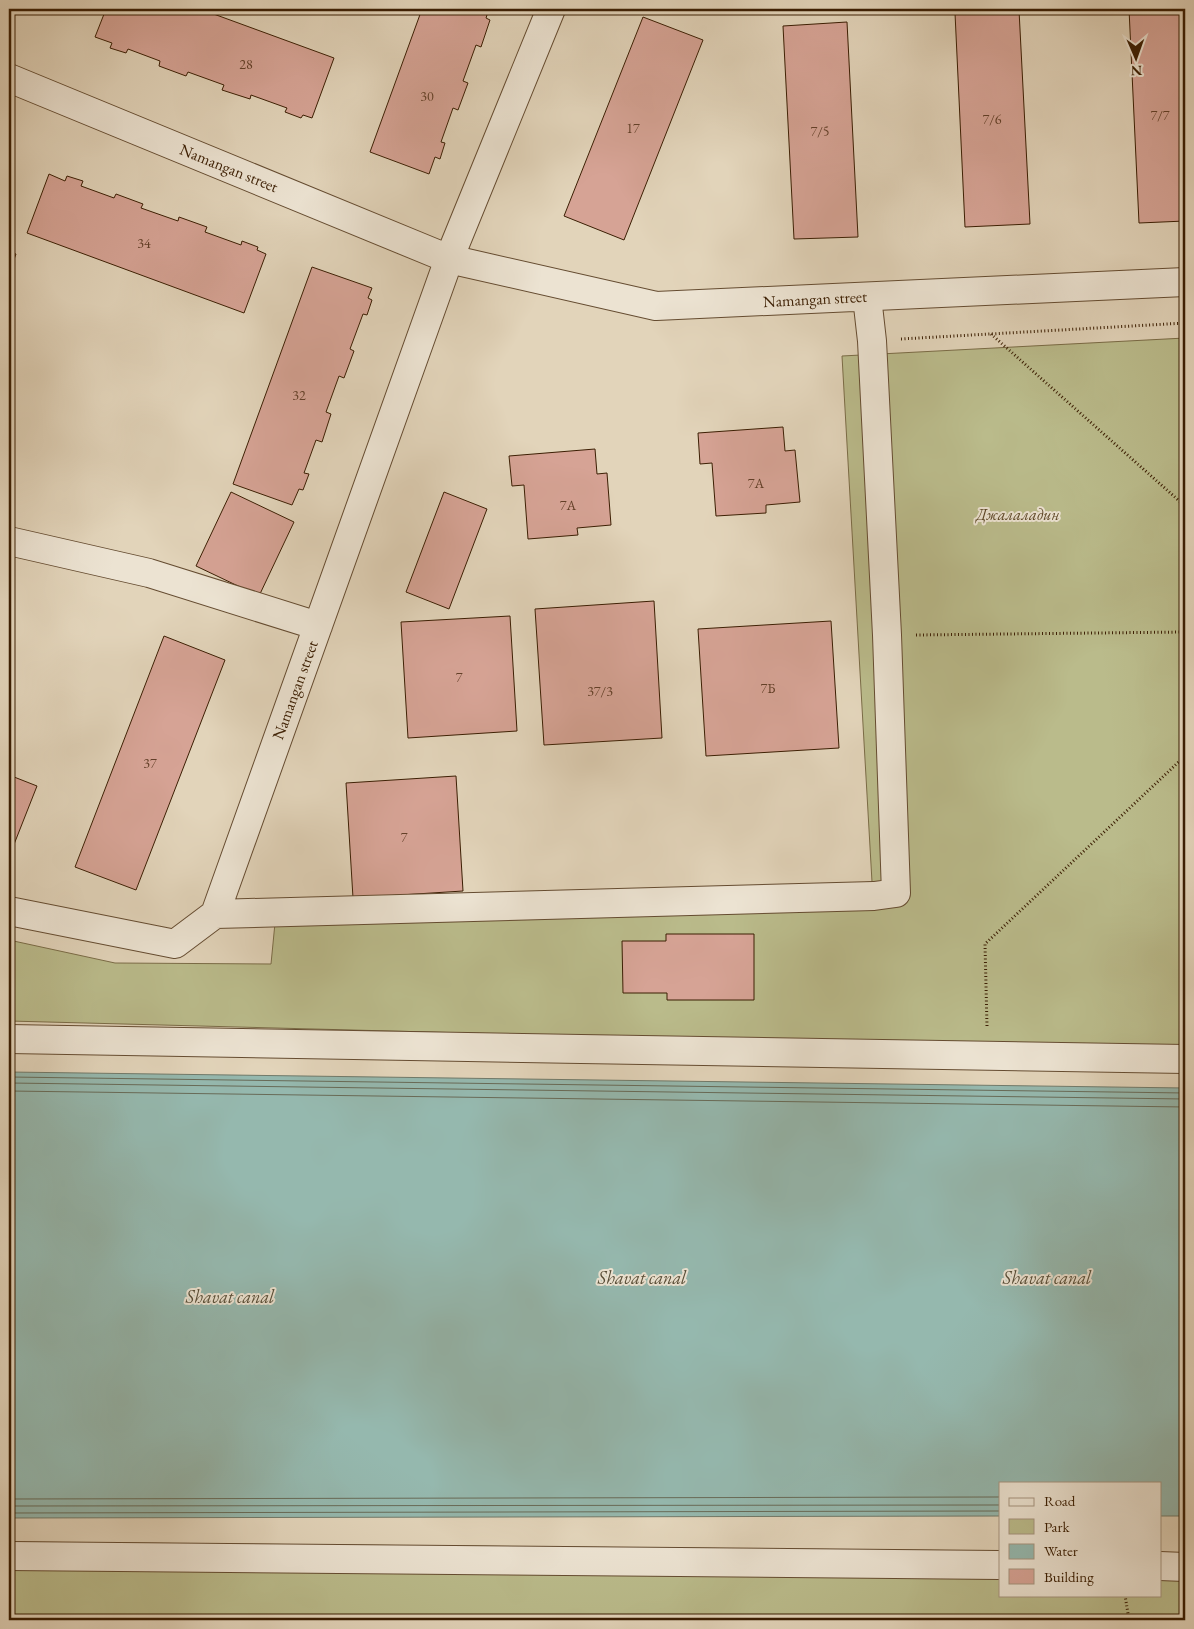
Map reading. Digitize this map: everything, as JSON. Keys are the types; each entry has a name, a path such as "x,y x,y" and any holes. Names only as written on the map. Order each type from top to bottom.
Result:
{"street":[{"name":"Namangan street","path":"215,914 449,259 551,9"},
{"name":"Namangan street","path":"9,78 449,259 656,306 1185,282"},
{"path":"9,911 175,944 215,914 874,896 896,893 887,636 872,341 867,296"},
{"path":"9,541 149,573 318,626"},
{"path":"9,1039 280,1042 988,1058 1185,1059"},
{"path":"9,1556 999,1565"},
{"path":"1162,1566 1185,1567"}],"path":[{"path":"872,341 1185,323"},
{"path":"991,334 1185,506"},
{"path":"887,636 1185,632"},
{"path":"988,1058 985,944 1185,756"},
{"path":"1125,1596 1129,1620"}],"green space":[{"name":"Джалаладин","path":"1185,338 1185,1045 923,1045 9,1021 9,940 115,963 271,964 275,923 872,882 842,356"},
{"path":"9,1542 999,1551 999,1596 1162,1596 1162,1553 1185,1553 1185,1620 9,1620"}],"water":[{"name":"Shavat canal","path":"9,1072 1185,1088 1185,1516 1162,1516 1162,1482 999,1482 999,1516 9,1518"}],"building":[{"path":"106,9 200,9 334,58 312,118 303,115 301,118 285,112 287,108 251,95 250,99 222,90 224,85 188,72 186,76 159,66 160,61 128,49 126,53 110,48 112,43 95,37"},
{"path":"422,9 489,9 486,18 490,20 481,47 476,45 463,81 468,83 458,110 453,108 441,142 445,143 440,159 435,157 429,174 370,152"},
{"path":"1129,9 1185,9 1185,221 1139,223"},
{"path":"1019,10 1030,224 965,227 955,13"},
{"path":"643,17 703,40 624,240 564,216"},
{"path":"847,22 858,237 794,239 783,26"},
{"path":"49,174 65,181 67,176 83,181 81,186 114,198 116,194 143,204 141,208 178,221 179,217 207,227 205,232 241,245 242,241 258,247 257,250 266,254 244,313 27,233"},
{"path":"9,252 16,254 9,273"},
{"path":"312,267 372,288 368,298 372,300 367,315 363,314 350,349 354,351 344,378 339,376 326,412 331,414 322,442 316,440 304,473 309,474 303,490 299,489 292,505 233,484"},
{"path":"783,427 785,451 795,450 800,502 766,505 766,513 716,516 712,463 700,464 698,433"},
{"path":"595,449 597,474 607,473 611,525 577,528 578,535 528,539 524,485 512,486 509,456"},
{"path":"231,492 294,522 259,596 196,566"},
{"path":"444,492 487,509 449,609 406,592"},
{"path":"654,601 662,738 544,745 535,609"},
{"path":"510,616 517,731 408,738 401,622"},
{"path":"831,621 839,748 706,756 698,629"},
{"path":"164,636 225,660 136,890 75,867"},
{"path":"9,775 37,786 11,852 9,851"},
{"path":"456,776 463,891 353,898 346,783"},
{"path":"666,934 754,934 754,1000 667,1000 667,993 623,993 622,941 666,941"}]}
